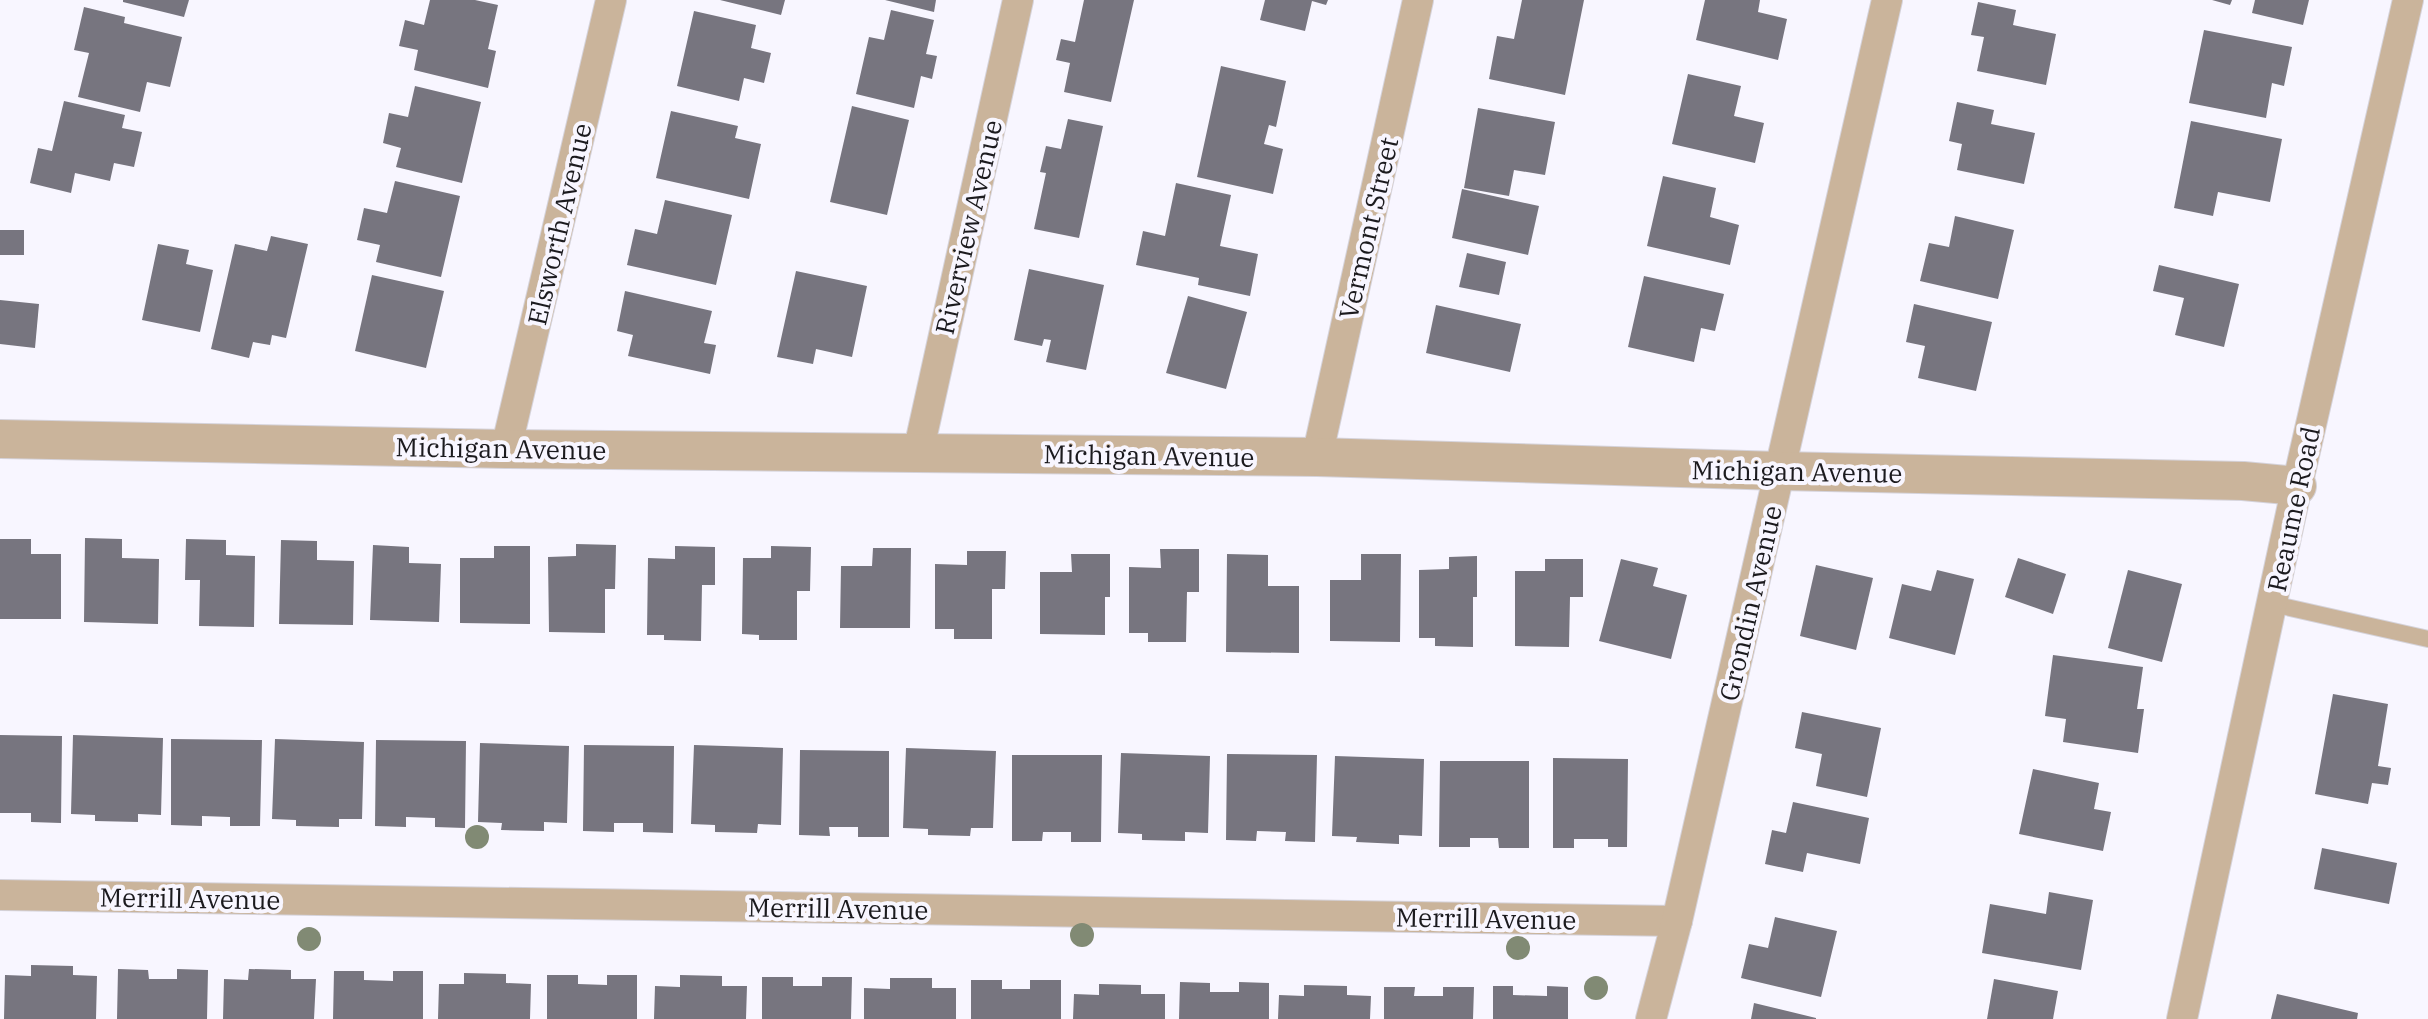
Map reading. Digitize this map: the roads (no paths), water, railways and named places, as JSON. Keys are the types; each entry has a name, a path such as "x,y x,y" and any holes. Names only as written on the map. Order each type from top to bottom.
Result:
{"street":[{"name":"Elsworth Avenue","path":"506,449 611,0"},
{"name":"Riverview Avenue","path":"918,453 1018,0"},
{"name":"Vermont Street","path":"1317,457 1418,0"},
{"name":"Grondin Avenue","path":"1651,1019 1677,921 1887,0"},
{"name":"Reaume Road","path":"2182,1019 2297,486 2408,0"},
{"name":"Michigan Avenue","path":"0,439 506,449 1317,457 2243,481 2297,486"},
{"name":"Merrill Avenue","path":"0,895 1677,921"}],"lane":[{"path":"2273,604 2428,639"}]}
